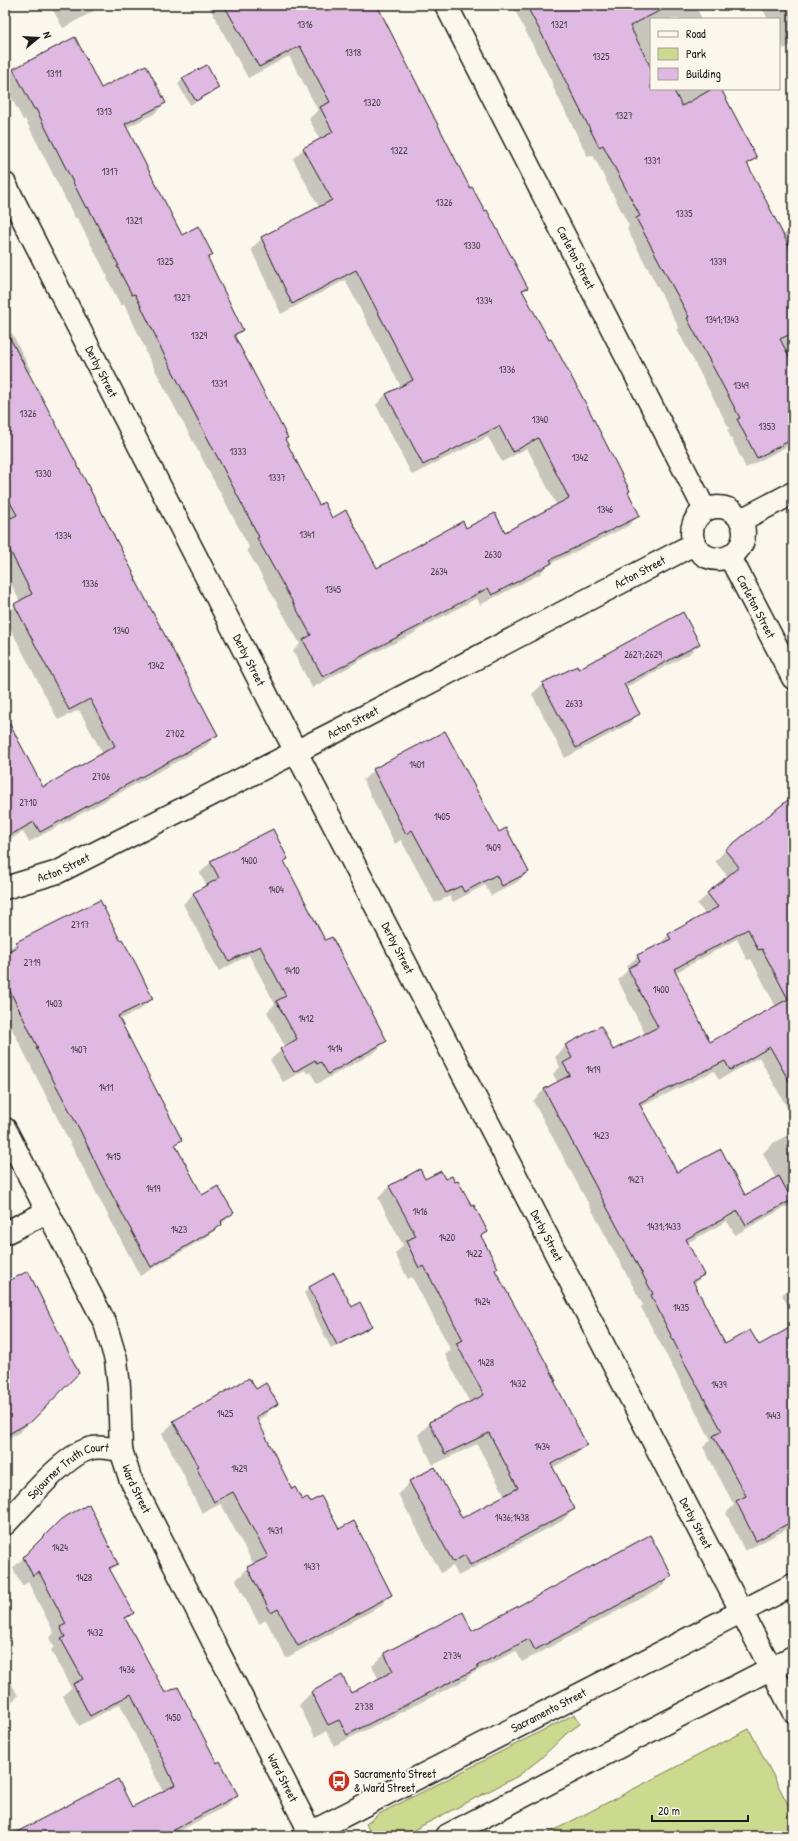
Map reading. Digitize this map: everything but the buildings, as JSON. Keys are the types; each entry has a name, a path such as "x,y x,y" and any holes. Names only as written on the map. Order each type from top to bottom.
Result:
{"street":[{"name":"Carleton Street","path":"446,5 705,510"},
{"name":"Derby Street","path":"5,184 296,752 793,1712"},
{"path":"741,520 793,493"},
{"path":"713,507 725,508 736,514 741,520 744,528 742,545 737,552 730,557 722,559 706,556 699,551 694,544 692,529 699,515 705,510 713,507"},
{"name":"Acton Street","path":"5,888 58,872 296,752 694,544"},
{"name":"Carleton Street","path":"730,557 793,678"},
{"name":"Ward Street","path":"5,1129 105,1323 116,1360 119,1387 121,1450 130,1478 309,1835"},
{"path":"5,1234 47,1212"},
{"name":"Sojourner Truth Court","path":"5,1524 64,1463 86,1450 94,1448 121,1450"},
{"name":"Sacramento Street","path":"309,1835 793,1585"},
{"path":"446,1836 793,1657"}],"green space":[{"path":"575,1714 580,1724 567,1733 540,1759 518,1776 402,1836 372,1836 366,1824 379,1814"},
{"path":"749,1729 793,1814 793,1836 543,1836"}],"place":[{"name":"Sacramento Street & Ward Street","path":"339,1781"}]}
